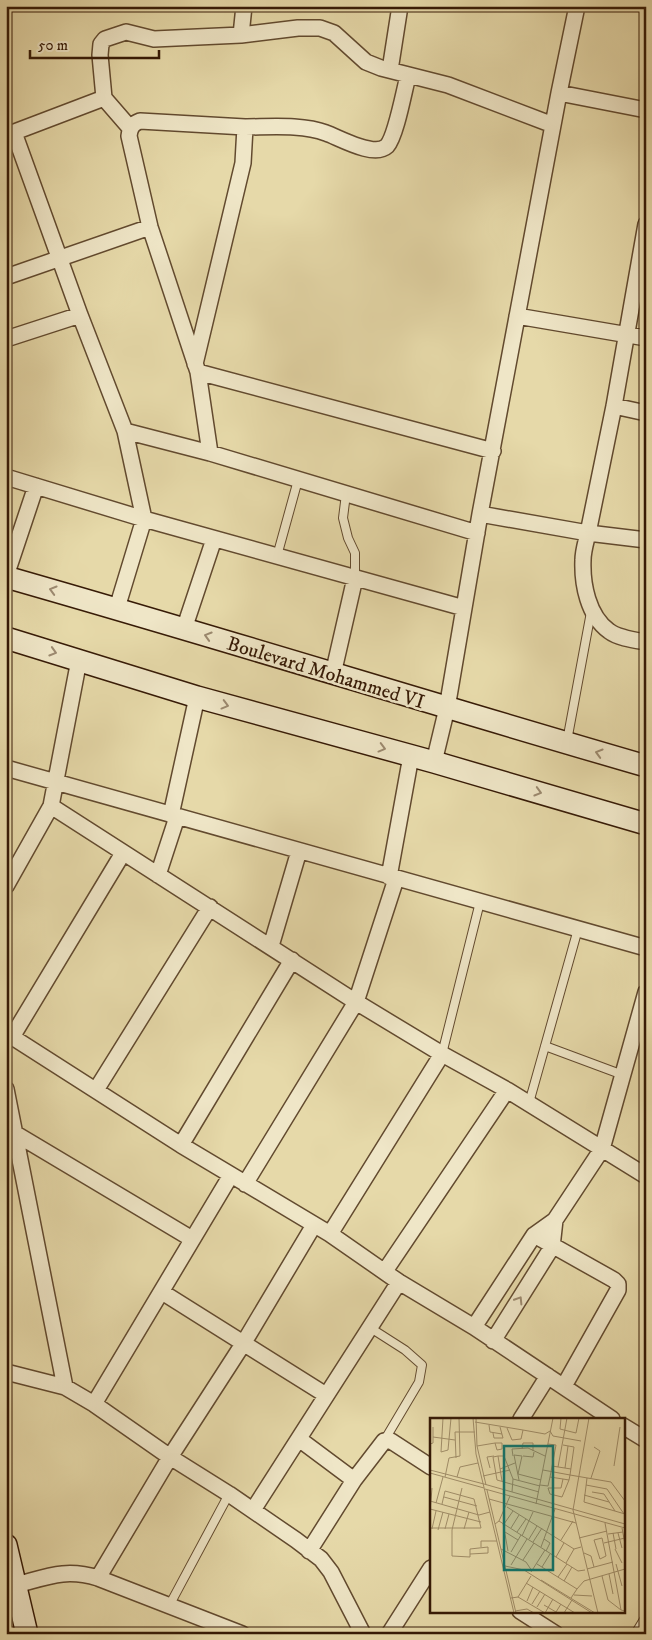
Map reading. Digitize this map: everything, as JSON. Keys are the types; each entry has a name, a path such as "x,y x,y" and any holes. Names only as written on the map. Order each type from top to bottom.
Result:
{"main road":[{"name":"Boulevard Mohammed VI","path":"6,576 646,766"},
{"path":"6,638 197,697 434,762 646,824"},
{"path":"6,1545 27,1634"}],"street":[{"path":"241,35 244,6"},
{"path":"390,70 400,6"},
{"path":"434,762 447,708 480,514 577,6"},
{"path":"130,128 104,98 100,55 101,44 105,39 126,32 154,39 241,35 298,28 320,28 334,33 366,62 408,76 448,85 553,125"},
{"path":"210,453 196,368 150,227 129,136 130,128 134,123 140,121 245,127 306,128 323,132 362,148 375,150 386,147 392,138 408,76"},
{"path":"559,93 646,110"},
{"path":"9,133 104,98"},
{"path":"196,368 243,163 245,127"},
{"path":"9,133 16,138 80,315 125,431 144,519 117,608"},
{"path":"646,224 642,265 626,334 614,406 583,559 583,576 592,610 599,622 610,632 628,639 646,642"},
{"path":"6,277 150,227"},
{"path":"6,340 80,315"},
{"path":"518,316 646,338"},
{"path":"196,368 493,451"},
{"path":"614,406 646,413"},
{"path":"125,431 210,453 477,533"},
{"path":"6,477 144,519 464,608"},
{"path":"6,576 36,486"},
{"path":"480,514 588,533 646,540"},
{"path":"184,629 214,539"},
{"path":"333,674 355,578"},
{"path":"6,886 51,806 79,660"},
{"path":"158,875 174,816 197,697"},
{"path":"245,1184 356,1002 392,878 410,756"},
{"path":"7,771 646,948"},
{"path":"51,806 356,1002 442,1054 529,1103 646,1176"},
{"path":"271,946 299,852"},
{"path":"123,853 9,1035 181,1145 330,1234 399,1282 474,1327 611,1418"},
{"path":"96,1090 210,907"},
{"path":"181,1145 292,960"},
{"path":"474,1327 534,1235 555,1220 602,1149 646,992"},
{"path":"330,1234 442,1054"},
{"path":"6,1089 65,1387"},
{"path":"385,1271 507,1090"},
{"path":"16,1134 192,1240"},
{"path":"94,1404 231,1175"},
{"path":"493,1341 552,1247 555,1220"},
{"path":"98,1578 170,1458 244,1344 314,1225"},
{"path":"534,1235 618,1284 618,1290 564,1386"},
{"path":"253,1510 368,1327 399,1282"},
{"path":"162,1292 326,1395"},
{"path":"6,1372 65,1387 94,1404 170,1458 253,1510 321,1559 331,1572 363,1634"},
{"path":"522,1418 548,1376"},
{"path":"624,1427 646,1440"},
{"path":"298,1439 354,1480"},
{"path":"309,1551 354,1480 384,1441 391,1442 430,1466"},
{"path":"389,1634 430,1570"},
{"path":"16,1585 64,1573 81,1573 242,1634"},
{"path":"522,1612 556,1634"}],"lane":[{"path":"277,556 298,480"},
{"path":"346,494 343,518 348,538 355,553 355,578"},
{"path":"566,743 592,610"},
{"path":"442,1054 480,902"},
{"path":"529,1103 578,929"},
{"path":"545,1046 623,1075"},
{"path":"368,1327 406,1350 422,1365 419,1382 384,1441"},
{"path":"169,1606 229,1494"},
{"path":"635,1634 646,1616"}]}
